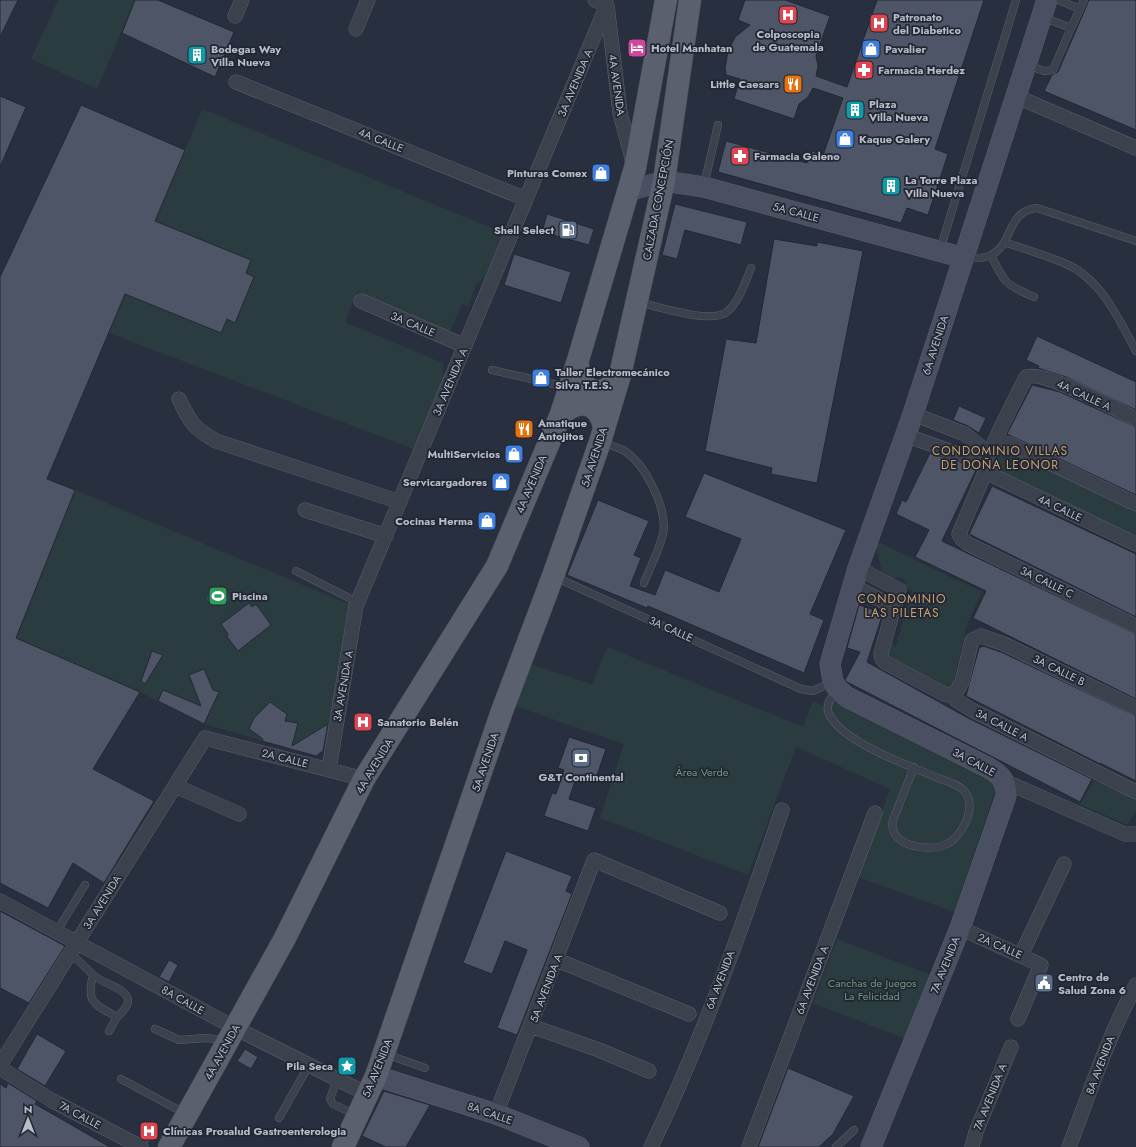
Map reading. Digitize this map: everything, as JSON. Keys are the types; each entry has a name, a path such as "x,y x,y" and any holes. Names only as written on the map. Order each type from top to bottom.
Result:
{"main road":[{"path":"620,375 609,388 596,391 589,388 579,378 578,360 635,168 666,0"},
{"name":"CALZADA CONCEPCIÓN","path":"620,375 664,181 690,0"},
{"name":"6A AVENIDA","path":"835,686 830,664 856,577 964,258 1044,8"},
{"name":"5A CALLE","path":"628,192 664,181 704,187 940,250 964,258"},
{"name":"4A AVENIDA","path":"169,1147 285,938 364,779 497,566 561,414 578,360"},
{"name":"5A AVENIDA","path":"342,1147 372,1085 384,1053 502,711 553,576 602,434 620,375"},
{"path":"561,414 577,405 589,405 600,414 602,434"},
{"name":"3A CALLE","path":"835,686 855,703 989,768 1000,774 1004,781"},
{"name":"7A AVENIDA","path":"871,1147 960,928 1006,796 1004,781"},
{"name":"8A CALLE","path":"372,1085 496,1114 570,1145"}],"street":[{"path":"235,16 242,0"},
{"path":"356,29 368,0"},
{"name":"4A AVENIDA","path":"603,1 620,113 635,168"},
{"name":"3A AVENIDA A","path":"329,769 358,602 526,199 603,1"},
{"name":"4A CALLE","path":"236,82 526,199"},
{"path":"1015,96 1136,148"},
{"name":"3A CALLE","path":"361,301 465,346"},
{"name":"4A CALLE A","path":"992,450 1024,378 1031,375 1056,381 1136,419"},
{"path":"179,399 190,422 201,432 216,441 400,502"},
{"path":"912,414 965,434 992,450"},
{"path":"905,435 958,454 992,450 1002,443 1010,444 1136,504"},
{"path":"986,470 992,450"},
{"name":"4A CALLE","path":"986,470 994,476 1136,544"},
{"name":"3A CALLE C","path":"986,470 960,528 960,536 968,544 1136,626"},
{"path":"305,510 386,536"},
{"path":"856,577 898,590 881,655 886,663 944,694 950,695 956,692"},
{"path":"856,577 894,607"},
{"name":"3A CALLE B","path":"956,692 962,682 972,640 982,636 1004,644 1136,708"},
{"name":"3A CALLE A","path":"956,692 954,696 956,700 972,710 1136,792"},
{"name":"2A CALLE","path":"205,738 364,779"},
{"name":"3A AVENIDA","path":"0,1067 205,738"},
{"name":"3A CALLE","path":"1004,781 1125,834 1136,834"},
{"path":"175,786 239,814"},
{"name":"6A AVENIDA","path":"651,1147 691,1056 744,921 782,810"},
{"name":"6A AVENIDA A","path":"749,1147 875,813"},
{"name":"5A AVENIDA A","path":"496,1114 557,960 594,860 720,913"},
{"path":"1021,955 1064,864"},
{"name":"8A CALLE","path":"0,901 57,931 74,948 93,951 232,1035 309,1065 336,1079 372,1085"},
{"name":"2A CALLE","path":"960,928 1041,964 1018,1019"},
{"path":"557,960 689,1014"},
{"name":"8A AVENIDA","path":"1069,1147 1105,1051 1125,1004 1136,986"},
{"path":"531,1026 599,1050 649,1072"},
{"name":"7A AVENIDA A","path":"972,1147 976,1132 1011,1047"},
{"name":"7A CALLE","path":"0,1067 50,1100 139,1146"}],"lane":[{"path":"940,250 1016,0"},
{"path":"1058,0 1080,9"},
{"path":"1025,65 1044,72 1052,70 1084,0"},
{"path":"1044,8 1071,28"},
{"path":"704,187 718,125"},
{"path":"964,258 979,258 996,252 1004,242 1018,216 1024,211 1037,208 1136,241"},
{"path":"1004,242 1065,263 1089,279 1103,293 1136,351"},
{"path":"991,255 1004,281 1017,290 1034,297"},
{"path":"637,302 680,312 711,317 720,316 728,312 736,302 751,268"},
{"path":"492,370 570,387"},
{"path":"602,434 636,461 648,480 664,513 663,535 644,583"},
{"path":"296,571 358,602"},
{"name":"3A CALLE","path":"553,576 801,689 813,691 835,686"},
{"path":"835,686 828,705 828,710 834,722 849,735 869,748 914,767 949,783 965,792 969,801 970,813 963,827 949,843 935,848 917,847 900,840 893,834 891,827 914,767"},
{"path":"57,931 85,885"},
{"path":"74,948 84,964 94,975 125,992 128,998 125,1008 117,1017 109,1031"},
{"path":"84,964 93,951"},
{"path":"94,975 90,990 91,999 94,1003 117,1017"},
{"path":"155,1029 179,1040 232,1035"},
{"path":"384,1053 425,1068"},
{"path":"279,1118 309,1065"},
{"path":"121,1079 187,1115"},
{"path":"336,1079 330,1099 333,1104 357,1115"},
{"path":"836,1147 854,1130"},
{"path":"139,1146 151,1132"}],"green space":[{"path":"58,0 135,0 97,89 31,59"},
{"path":"202,109 504,233 487,276 477,283 468,307 462,304 450,332 357,292 345,322 443,363 443,382 416,450 109,333"},
{"path":"1006,448 1136,509 1136,539 998,471 994,463 1000,451"},
{"path":"75,490 351,605 326,749 316,756 204,724 140,692 16,638"},
{"path":"874,540 982,592 967,624 953,685 943,687 888,657 890,640 895,648 912,591 904,585 906,580 899,577 893,579 882,571"},
{"name":"Área Verde","path":"607,647 803,727 813,701 822,705 825,696 987,777 995,787 995,792 954,912 858,877 890,789 796,747 748,875 600,818 624,744 515,706 530,664 592,684"},
{"path":"1094,780 1136,800 1136,812 1127,825 1080,804"},
{"name":"Canchas de Juegos La Felicidad","path":"837,939 931,975 906,1039 813,1003"}],"water":[{"name":"Piscina","path":"217,588 228,592 229,600 212,605 207,600 209,590"}],"building":[{"path":"0,0 18,0 0,37"},
{"name":"Bodegas Way Villa Nueva","path":"135,0 158,0 234,32 215,77 122,33"},
{"name":"Plaza Villa Nueva","path":"745,0 785,0 830,16 816,56 818,66 816,76 847,87 877,0 984,0 935,149 948,154 928,215 907,208 901,223 718,172 726,141 807,163 812,151 823,155 843,98 813,88 808,97 799,104 794,119 734,99 740,79 726,75 725,68 728,52 735,37 750,25 738,20"},
{"path":"1089,0 1136,0 1136,130 1044,91 1052,75 1058,72"},
{"path":"0,96 26,107 0,167"},
{"path":"81,105 185,150 155,221 251,260 246,273 254,277 235,323 227,319 221,333 125,294 47,479 75,490 16,638 140,692 93,769 154,801 104,883 73,863 48,908 0,883 0,277"},
{"path":"675,204 747,222 741,245 685,230 677,259 662,255"},
{"name":"Shell Select","path":"547,214 594,229 589,245 542,232"},
{"path":"774,239 817,246 817,242 863,251 817,483 771,474 772,468 705,451 726,339 756,343"},
{"path":"514,254 571,272 561,303 504,285"},
{"path":"1037,336 1136,382 1136,410 1066,377 1038,368 1039,366 1026,360"},
{"path":"1032,385 1060,392 1136,427 1136,495 1007,434"},
{"path":"959,406 986,418 979,433 968,426 953,420"},
{"path":"930,453 960,462 976,470 942,541 1136,634 1136,699 973,618 986,591 915,557 929,530 896,514 902,500 906,502"},
{"path":"704,473 846,530 810,614 824,620 804,673 648,606 647,608 567,575 598,500 649,521 634,555 641,558 630,586 655,595 665,570 719,592 741,539 685,517"},
{"path":"992,486 1136,554 1136,617 969,534"},
{"path":"249,603 252,607 256,604 271,625 238,651 227,637 228,634 221,624"},
{"path":"859,605 883,613 867,662 968,718 1092,779 1080,802 847,682 845,680 860,652 847,648"},
{"path":"983,646 1001,652 1136,716 1136,781 966,696 979,648"},
{"path":"152,651 163,655 145,684 141,681"},
{"path":"204,669 213,690 219,692 204,724 158,701 163,690 201,706 189,675"},
{"path":"270,702 287,714 285,721 298,723 292,746 328,724 323,751 316,756 262,741 263,739 249,729 254,718"},
{"path":"569,737 606,749 595,781 577,775 569,799 596,808 588,831 544,816 552,793 556,794 564,770 558,768"},
{"path":"506,851 572,876 566,891 572,894 517,1035 497,1028 527,950 505,941 492,974 463,963"},
{"path":"0,911 65,946 29,1003 0,988"},
{"path":"169,960 178,965 169,982 159,977"},
{"path":"37,1034 66,1051 45,1086 17,1069"},
{"path":"245,1049 258,1057 251,1069 237,1061"},
{"path":"788,1068 854,1096 833,1134 819,1147 758,1147"},
{"path":"8,1083 37,1101 35,1104 110,1147 0,1147 0,1084 6,1088"},
{"path":"384,1091 430,1105 406,1147 386,1147 362,1136"}],"place":[{"name":"Colposcopia de Guatemala","path":"788,15"},
{"name":"Patronato del Diabetico","path":"879,23"},
{"name":"Hotel Manhatan","path":"637,48"},
{"name":"Pavalier","path":"871,49"},
{"name":"Bodegas Way Villa Nueva","path":"197,55"},
{"name":"Farmacia Herdez","path":"864,70"},
{"name":"Little Caesars","path":"793,84"},
{"name":"Plaza Villa Nueva","path":"855,110"},
{"name":"Kaque Galery","path":"845,139"},
{"name":"Farmacia Galeno","path":"740,156"},
{"name":"Pinturas Comex","path":"601,173"},
{"name":"La Torre Plaza Villa Nueva","path":"891,186"},
{"name":"Shell Select","path":"568,230"},
{"name":"Taller Electromecánico Silva T.E.S.","path":"541,378"},
{"name":"Amatique Antojitos","path":"524,429"},
{"name":"MultiServicios","path":"514,454"},
{"name":"Servicargadores","path":"501,482"},
{"name":"Cocinas Herma","path":"487,521"},
{"name":"Piscina","path":"218,596"},
{"name":"Sanatorio Belén","path":"363,722"},
{"name":"G&T Continental","path":"581,758"},
{"name":"Centro de Salud Zona 6","path":"1044,983"},
{"name":"Pila Seca","path":"347,1066"},
{"name":"Clínicas Prosalud Gastroenterologia","path":"149,1131"}],"district":[{"name":"CONDOMINIO VILLAS DE DOÑA LEONOR","path":"1000,458"},
{"name":"CONDOMINIO LAS PILETAS","path":"902,606"}]}
